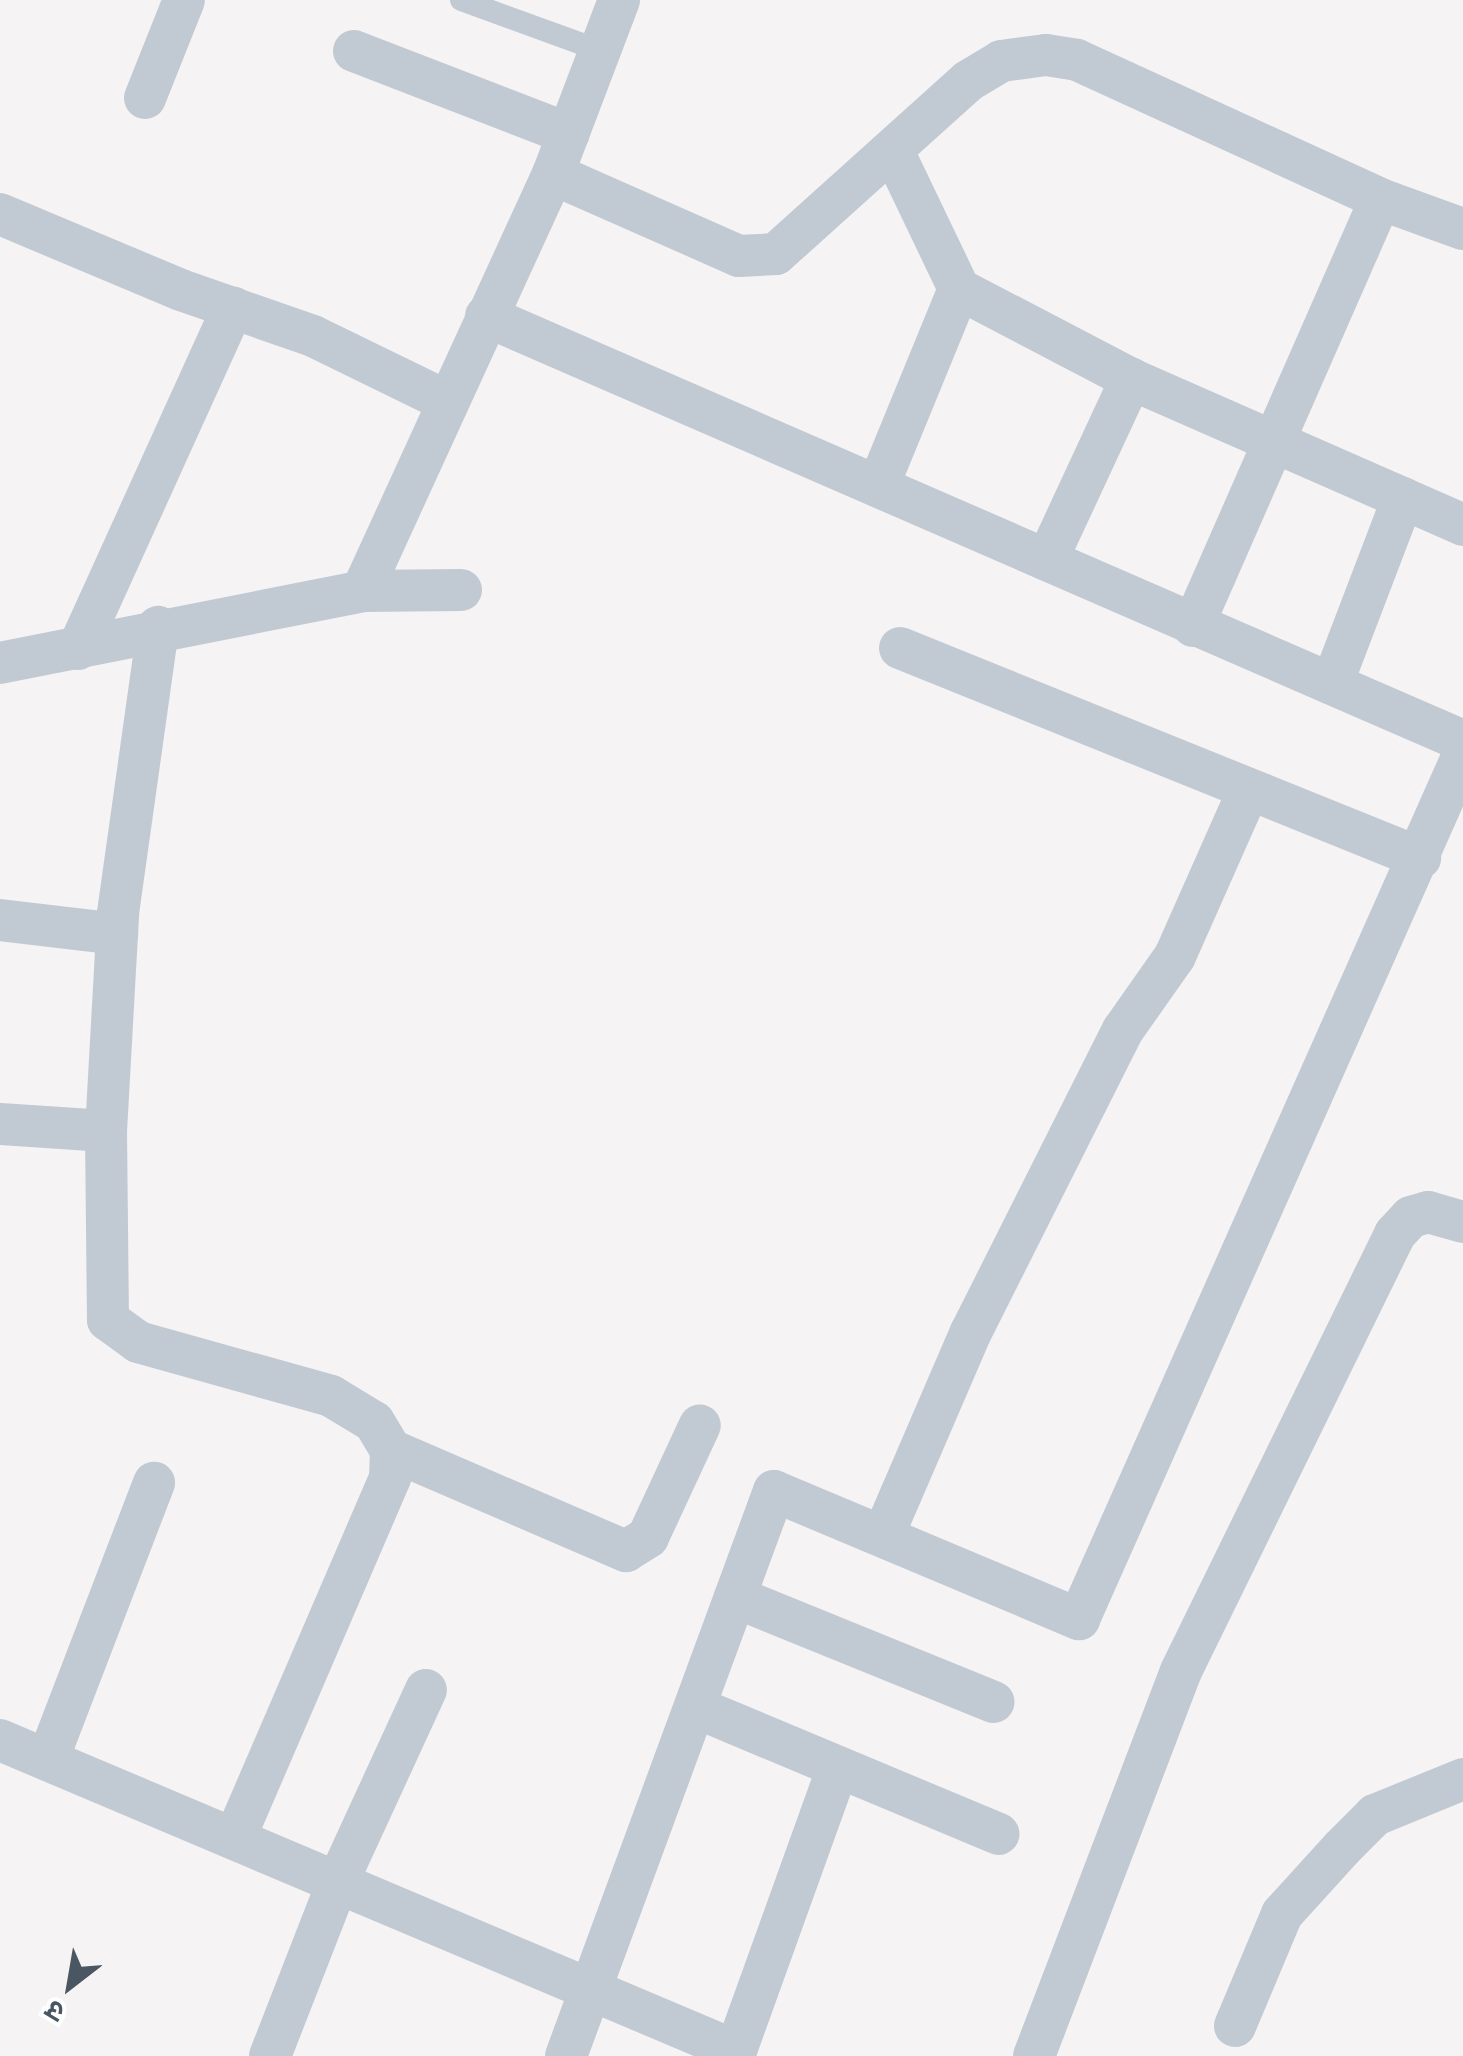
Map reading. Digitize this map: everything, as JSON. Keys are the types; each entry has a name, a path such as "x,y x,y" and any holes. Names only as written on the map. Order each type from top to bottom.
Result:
{"street":[{"path":"145,98 184,0"},
{"path":"362,592 446,400 553,174 618,0"},
{"path":"354,51 569,134"},
{"path":"553,174 740,256 776,254 968,81 1002,61 1046,56 1077,60 1380,199 1463,228"},
{"path":"893,151 959,290 1132,379 1463,526"},
{"path":"1193,626 1269,442 1380,199"},
{"path":"3,223 314,336 446,400"},
{"path":"879,484 959,290"},
{"path":"78,649 233,308"},
{"path":"486,316 686,408 879,484 1193,626 1463,740"},
{"path":"1047,560 1132,379"},
{"path":"1332,684 1403,498"},
{"path":"0,663 78,649 158,627 362,592 461,590"},
{"path":"158,627 117,934 106,1131 108,1320 138,1342 331,1396 374,1422 392,1450 626,1551 648,1537 700,1426"},
{"path":"900,648 1420,858"},
{"path":"566,2056 774,1490 1079,1619 1463,755"},
{"path":"883,1536 971,1332 1123,1030 1175,956 1248,791"},
{"path":"0,920 117,934"},
{"path":"0,1124 106,1131"},
{"path":"1034,2056 1181,1671 1395,1234 1411,1217 1428,1212 1463,1222"},
{"path":"236,1835 390,1478 392,1450"},
{"path":"48,1759 154,1483"},
{"path":"735,1597 994,1702"},
{"path":"270,2056 339,1879 426,1690"},
{"path":"695,1707 998,1834"},
{"path":"0,1740 593,1986 735,2054 838,1767"},
{"path":"1234,2026 1282,1914 1342,1848 1375,1816 1463,1779"}],"lane":[{"path":"461,0 601,51"}]}
